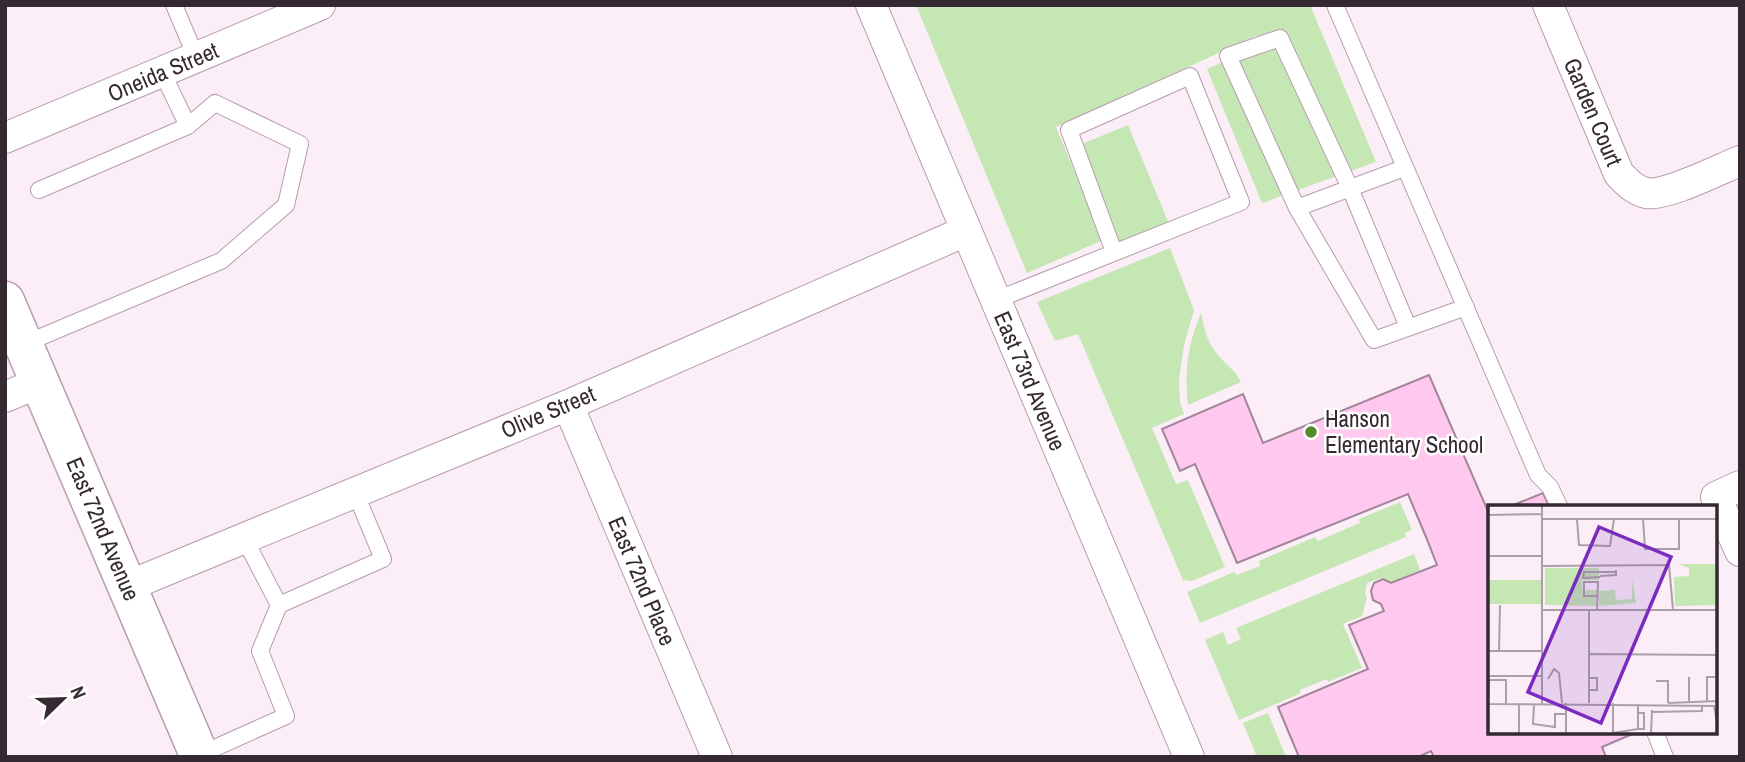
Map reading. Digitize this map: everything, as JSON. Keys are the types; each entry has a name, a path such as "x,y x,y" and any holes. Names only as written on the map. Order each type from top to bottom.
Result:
{"main road":[{"name":"East 72nd Avenue","path":"5,301 200,756"}],"street":[{"name":"Oneida Street","path":"5,138 320,5"},
{"name":"East 73rd Avenue","path":"871,5 1189,757"},
{"name":"Garden Court","path":"1548,5 1619,174 1631,186 1647,193 1664,192 1740,160"},
{"name":"Olive Street","path":"128,586 568,405 966,231"},
{"path":"5,397 41,383"},
{"name":"East 72nd Place","path":"568,405 717,757"},
{"path":"1740,486 1716,497 1740,551"}],"lane":[{"path":"174,5 197,57"},
{"path":"1335,5 1538,475 1550,487 1559,505"},
{"path":"1408,327 1350,188 1280,38 1228,56 1297,208 1374,340 1466,307"},
{"path":"162,72 188,126"},
{"path":"996,300 1241,202 1190,76 1069,130 1114,252"},
{"path":"24,344 221,261 286,205 300,144 215,103 188,126 38,190"},
{"path":"1297,208 1404,168"},
{"path":"200,756 286,716 260,651 279,606 383,559 355,492"},
{"path":"244,538 279,606"},
{"path":"1656,734 1665,757"}],"green space":[{"path":"916,5 1310,5 1376,162 1262,203 1207,69 1260,45 1256,36 1056,127 1103,240 1027,273"},
{"path":"1128,125 1172,231 1119,254 1074,147"},
{"path":"1170,248 1194,310 1184,345 1179,380 1180,402 1184,414 1152,428 1176,484 1188,480 1225,567 1192,581 1183,580 1078,334 1055,341 1037,302"},
{"path":"1201,313 1212,347 1241,382 1188,405 1188,358"},
{"path":"1400,502 1412,530 1405,533 1406,537 1200,623 1187,592 1234,572 1237,575 1260,566 1259,561 1315,537 1318,541 1360,523 1359,519"},
{"path":"1414,554 1420,570 1392,582 1381,578 1367,583 1362,616 1343,624 1362,668 1300,690 1301,693 1239,720 1205,640 1223,632 1228,645 1241,639 1236,628"},
{"path":"1268,713 1286,757 1257,757 1243,723"}],"building":[{"path":"1429,375 1488,511 1488,734 1632,734 1602,747 1606,757 1434,757 1431,751 1418,757 1299,757 1278,707 1368,669 1349,625 1384,611 1381,604 1373,600 1371,591 1374,583 1383,579 1391,583 1437,565 1408,494 1237,563 1195,464 1180,471 1162,429 1243,394 1263,443"},
{"path":"1543,493 1549,505 1513,505"}],"place":[{"name":"Hanson Elementary School","path":"1311,432"}]}
